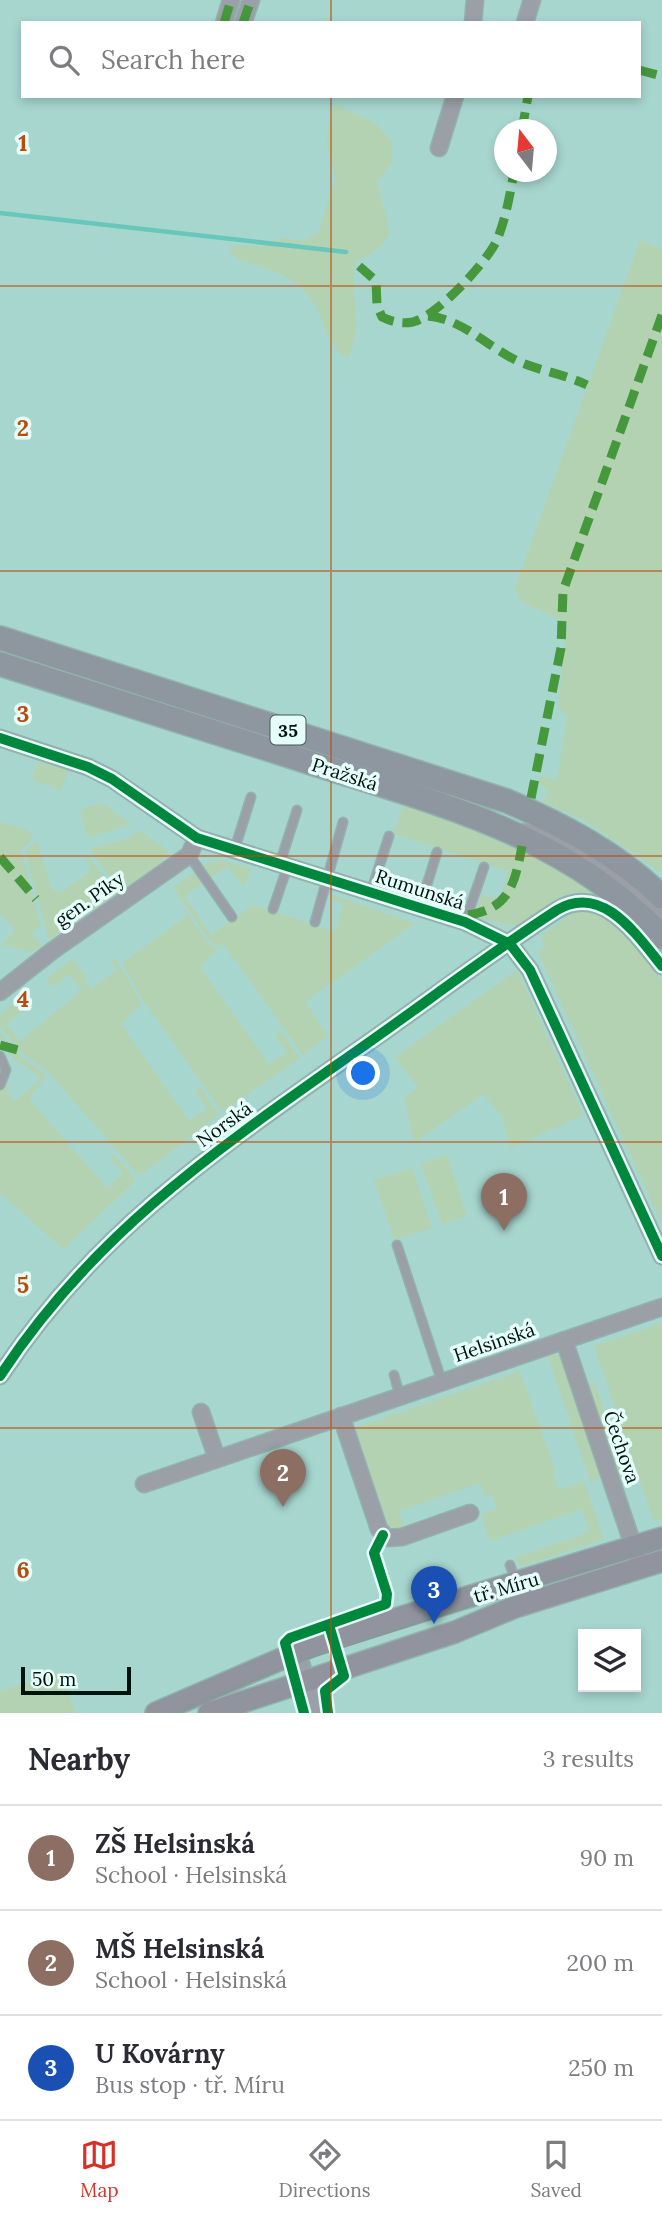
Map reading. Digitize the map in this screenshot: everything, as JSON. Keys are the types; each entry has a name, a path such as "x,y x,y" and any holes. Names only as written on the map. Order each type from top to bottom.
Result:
{"main road":[{"name":"Pražská","path":"0,638 498,797 572,831 634,873 662,897"},
{"name":"Pražská","path":"0,664 511,831 546,847 603,882 662,937"},
{"name":"tř. Míru","path":"209,1713 306,1679 448,1635 637,1558 662,1538"},
{"name":"tř. Míru","path":"156,1713 323,1641 434,1605 514,1575 637,1558 662,1561"}],"street":[{"path":"225,21 232,0"},
{"path":"244,21 251,0"},
{"path":"473,21 475,0"},
{"path":"526,21 531,0"},
{"path":"439,148 454,98"},
{"name":"Rumunská","path":"0,738 88,767 112,779 197,838 235,848 259,863 284,864 466,922 518,951 530,970 662,1256"},
{"path":"511,831 539,834 564,845 614,878 662,919"},
{"path":"189,856 197,838"},
{"name":"gen. Píky","path":"0,992 52,951 189,856"},
{"path":"634,873 662,885"},
{"path":"507,943 564,906 588,900 612,913 662,966"},
{"name":"Norská","path":"0,1376 64,1289 100,1249 155,1199 211,1153 507,943"},
{"name":"Helsinská","path":"144,1484 400,1396 441,1387 564,1340 662,1307"},
{"name":"Čechova","path":"564,1340 637,1558"},
{"path":"201,1412 217,1460"},
{"path":"341,1416 379,1528 387,1538 402,1537 470,1513"},
{"path":"298,1653 316,1713"}],"lane":[{"path":"235,848 251,797"},
{"path":"273,909 297,810"},
{"path":"315,922 343,822"},
{"path":"371,892 389,836"},
{"path":"420,907 437,852"},
{"path":"189,856 232,917"},
{"path":"466,922 485,867"},
{"path":"0,1056 5,1071 0,1085"},
{"path":"397,1245 441,1387"},
{"path":"394,1375 400,1396"}],"green space":[{"path":"338,106 374,122 392,142 392,162 377,182 390,233 381,246 355,263 356,323 349,357 343,356 334,345 310,297 302,289 283,276 238,259 230,253 233,245 261,247 282,238 303,241 318,233 336,176 328,150 328,134 333,107"},
{"path":"640,240 662,249 662,873 585,821 543,802 548,791 539,783 541,776 557,780 567,717 558,708 567,623 520,601 515,588"},
{"path":"42,761 69,768 61,790 32,780 36,766"},
{"path":"102,803 131,824 88,838 80,809"},
{"path":"403,805 464,825 470,830 562,866 599,896 587,892 565,895 516,926 473,917 481,895 500,899 508,871 393,834"},
{"path":"0,821 27,830 34,837 21,850 41,926 32,933 42,946 32,952 1,945 13,933 13,927 0,914"},
{"path":"140,831 166,849 170,857 122,890 94,857 91,848 126,839"},
{"path":"37,841 52,890 61,892 89,873 89,864 84,856 87,855 118,893 49,940 25,852"},
{"path":"225,861 251,869 244,887 228,866 210,878 202,867 209,862"},
{"path":"195,872 203,883 185,896 211,935 253,905 335,932 344,904 331,900 332,895 415,923 305,1002 328,1036 303,1055 224,945 220,947 209,941 173,887"},
{"path":"176,897 208,944 218,949 200,967 269,1064 287,1052 275,1035 281,1031 300,1058 222,1112 141,997 122,963 187,916"},
{"path":"600,897 654,941 662,950 662,956"},
{"path":"585,910 595,913 616,928 662,979 662,1224 537,951 545,947 540,937 573,913"},
{"path":"115,958 142,1003 121,1024 189,1121 207,1109 195,1091 200,1087 219,1115 139,1176 51,1075 19,1050 0,1026 0,1015 16,1002 23,1011 6,1024 20,1041 82,990 69,974 52,987 46,979 72,959 87,977 84,979 91,989 117,970 110,959"},
{"path":"517,970 583,1115 511,1148 503,1118 483,1094 414,1143 404,1098 418,1088 395,1057"},
{"path":"0,1032 15,1051 46,1076 29,1099 107,1188 123,1174 110,1158 114,1154 136,1180 63,1249 0,1193 0,1091 6,1084 10,1088 6,1092 15,1101 40,1079 9,1054 1,1041"},
{"path":"447,1155 467,1216 442,1224 421,1164"},
{"path":"412,1168 432,1228 394,1240 374,1180"},
{"path":"662,1323 662,1519 654,1522 594,1346"},
{"path":"555,1353 563,1360 585,1425 573,1429 568,1414 575,1411 567,1413 547,1354"},
{"path":"520,1371 556,1472 553,1473 559,1490 584,1481 604,1539 520,1567 516,1557 589,1532 582,1509 490,1541 481,1514 497,1508 492,1494 485,1496 480,1483 399,1511 405,1530 387,1527 355,1428"},
{"path":"595,1382 626,1475 618,1478 587,1385"},
{"path":"586,1427 603,1477 591,1483 573,1432"},
{"path":"59,1672 76,1713 0,1713 0,1691"}],"waterway":[{"path":"0,213 346,252"}],"tram line":[{"path":"173,1713 300,1661 662,1544"}],"marked path":[{"path":"225,21 231,0"},
{"path":"244,21 251,0"},
{"path":"641,71 662,76"},
{"path":"524,119 528,98"},
{"path":"359,266 376,281 377,305 382,317 405,323 423,318 460,287 492,250 503,223 512,182"},
{"path":"531,798 561,648 563,591 662,315"},
{"path":"428,316 441,318 466,329 513,359 587,385"},
{"path":"468,915 482,912 501,901 513,883 522,846"},
{"path":"0,857 36,899"},
{"path":"0,1045 18,1050"}],"cycle path":[{"path":"0,738 88,767 112,779 197,838 465,922 510,944 530,970 662,1256"},
{"path":"0,1376 37,1324 76,1278 162,1195 257,1122 557,910 573,903 589,903 603,907 629,927 662,966"},
{"path":"304,1713 285,1643 290,1638 386,1604 387,1594 374,1553 383,1535"},
{"path":"328,1713 325,1691 344,1676 329,1625"}],"place":[{"name":"ZŠ Helsinská","path":"504,1231"},
{"name":"MŠ Helsinská","path":"283,1507"},
{"name":"U Kovárny","path":"434,1624"}]}
